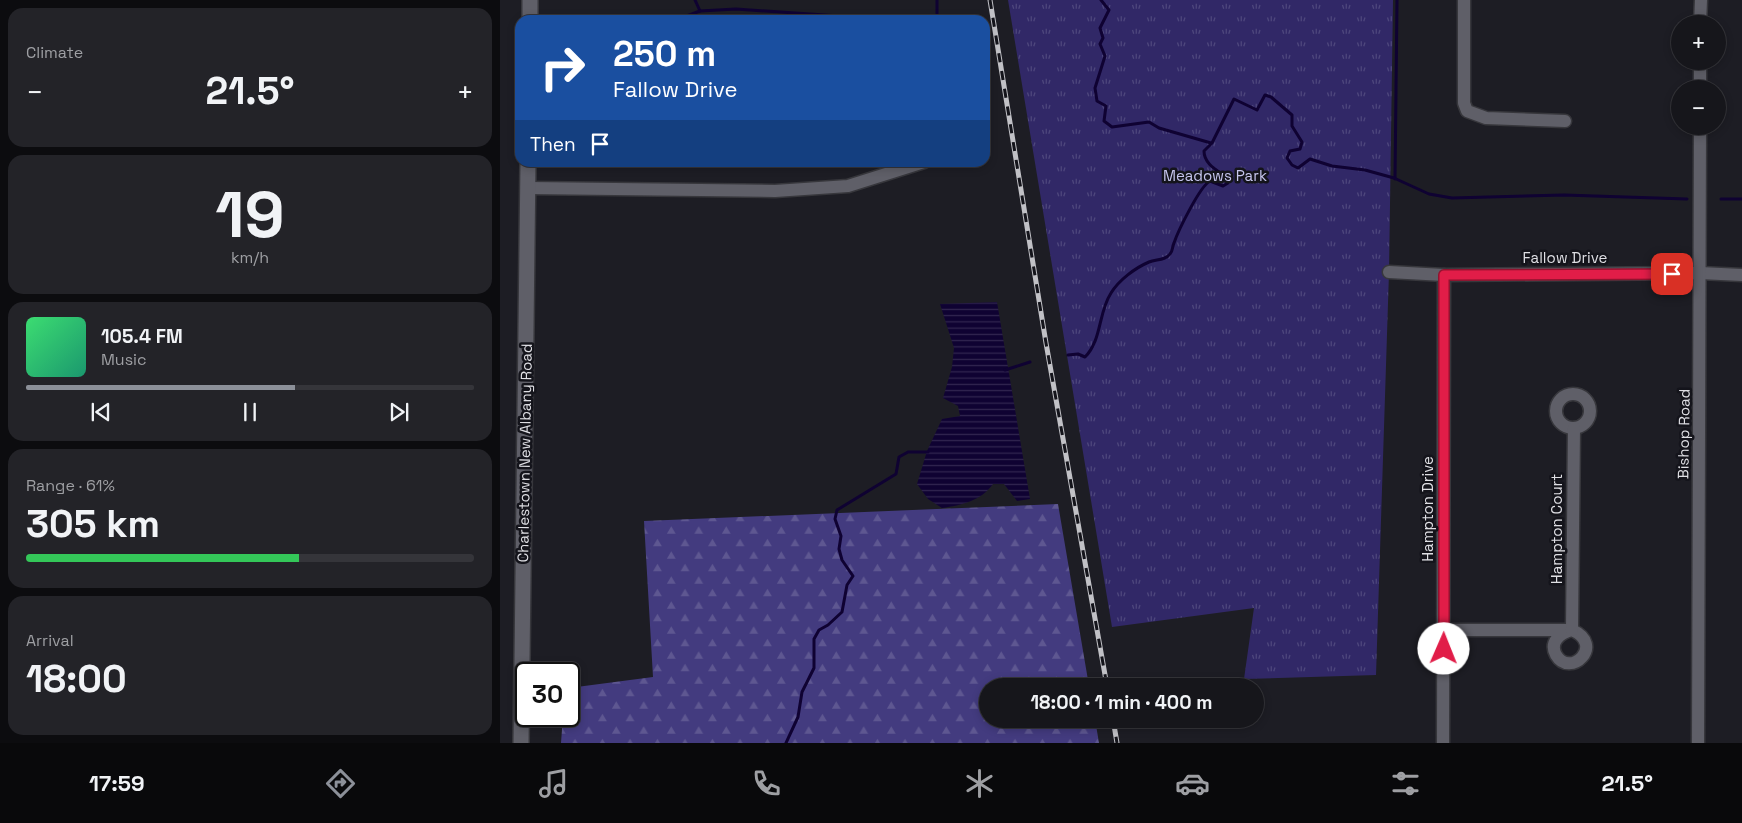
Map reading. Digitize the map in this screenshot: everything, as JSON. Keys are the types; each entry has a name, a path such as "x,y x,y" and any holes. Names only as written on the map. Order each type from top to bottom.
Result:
{"main road":[{"path":"530,0 530,15"},
{"name":"Charlestown New Albany Road","path":"521,743 528,167"}],"street":[{"path":"1464,0 1464,103 1468,111 1486,118 1565,121"},
{"path":"1700,15 1701,0"},
{"name":"Bishop Road","path":"1698,743 1700,135"},
{"path":"528,188 768,191 848,186 908,167"},
{"name":"Fallow Drive","path":"1388,272 1444,275 1700,273 1742,275"},
{"name":"Hampton Drive","path":"1443,743 1444,275"},
{"name":"Hampton Court","path":"1444,630 1572,630 1574,428"}],"green space":[{"name":"Meadows Park","path":"1008,0 1393,0 1389,272 1376,675 1244,678 1254,608 1112,627"},
{"path":"1058,504 1088,678 979,678 979,728 1096,728 1099,743 561,743 562,727 580,727 580,687 653,677 644,521"}],"shaded area":[{"path":"997,302 1030,499 1017,501 1004,484 993,484 977,498 964,504 942,508 928,499 917,484 927,451 942,419 960,416 958,406 943,398 952,367 954,348 940,304"}],"waterway":[{"path":"695,0 700,11"},
{"path":"937,0 937,15"},
{"path":"1101,0 1109,10 1100,28 1103,38 1100,44 1105,56 1095,88 1097,101 1106,106 1104,121 1112,127 1149,122 1159,128 1211,143"},
{"path":"1395,179 1397,0"},
{"path":"689,15 700,11 736,9 824,15"},
{"path":"1068,355 1078,354 1085,357 1090,350 1097,335 1107,301 1118,284 1138,268 1149,262 1166,258 1171,253 1173,244 1185,219 1206,185 1210,181 1223,186 1228,183 1229,179 1209,164 1204,151 1212,143 1234,99 1257,110 1265,95 1271,97 1292,115 1292,126 1302,142 1300,149 1290,151 1287,158 1292,165 1298,168 1310,159 1332,166 1365,170 1394,178 1429,194 1452,198 1564,195 1687,199"},
{"path":"1721,199 1742,199"},
{"path":"1005,370 1030,362"},
{"path":"786,743 798,717 802,692 814,668 814,639 819,630 828,625 842,612 847,585 853,576 842,560 839,549 841,536 835,519 837,510 896,474 899,457 908,452 928,452"}],"railway":[{"path":"990,0 1046,343 1106,678"},
{"path":"1114,728 1117,743"}],"route":[{"path":"1444,649 1444,275 1672,274"}]}
